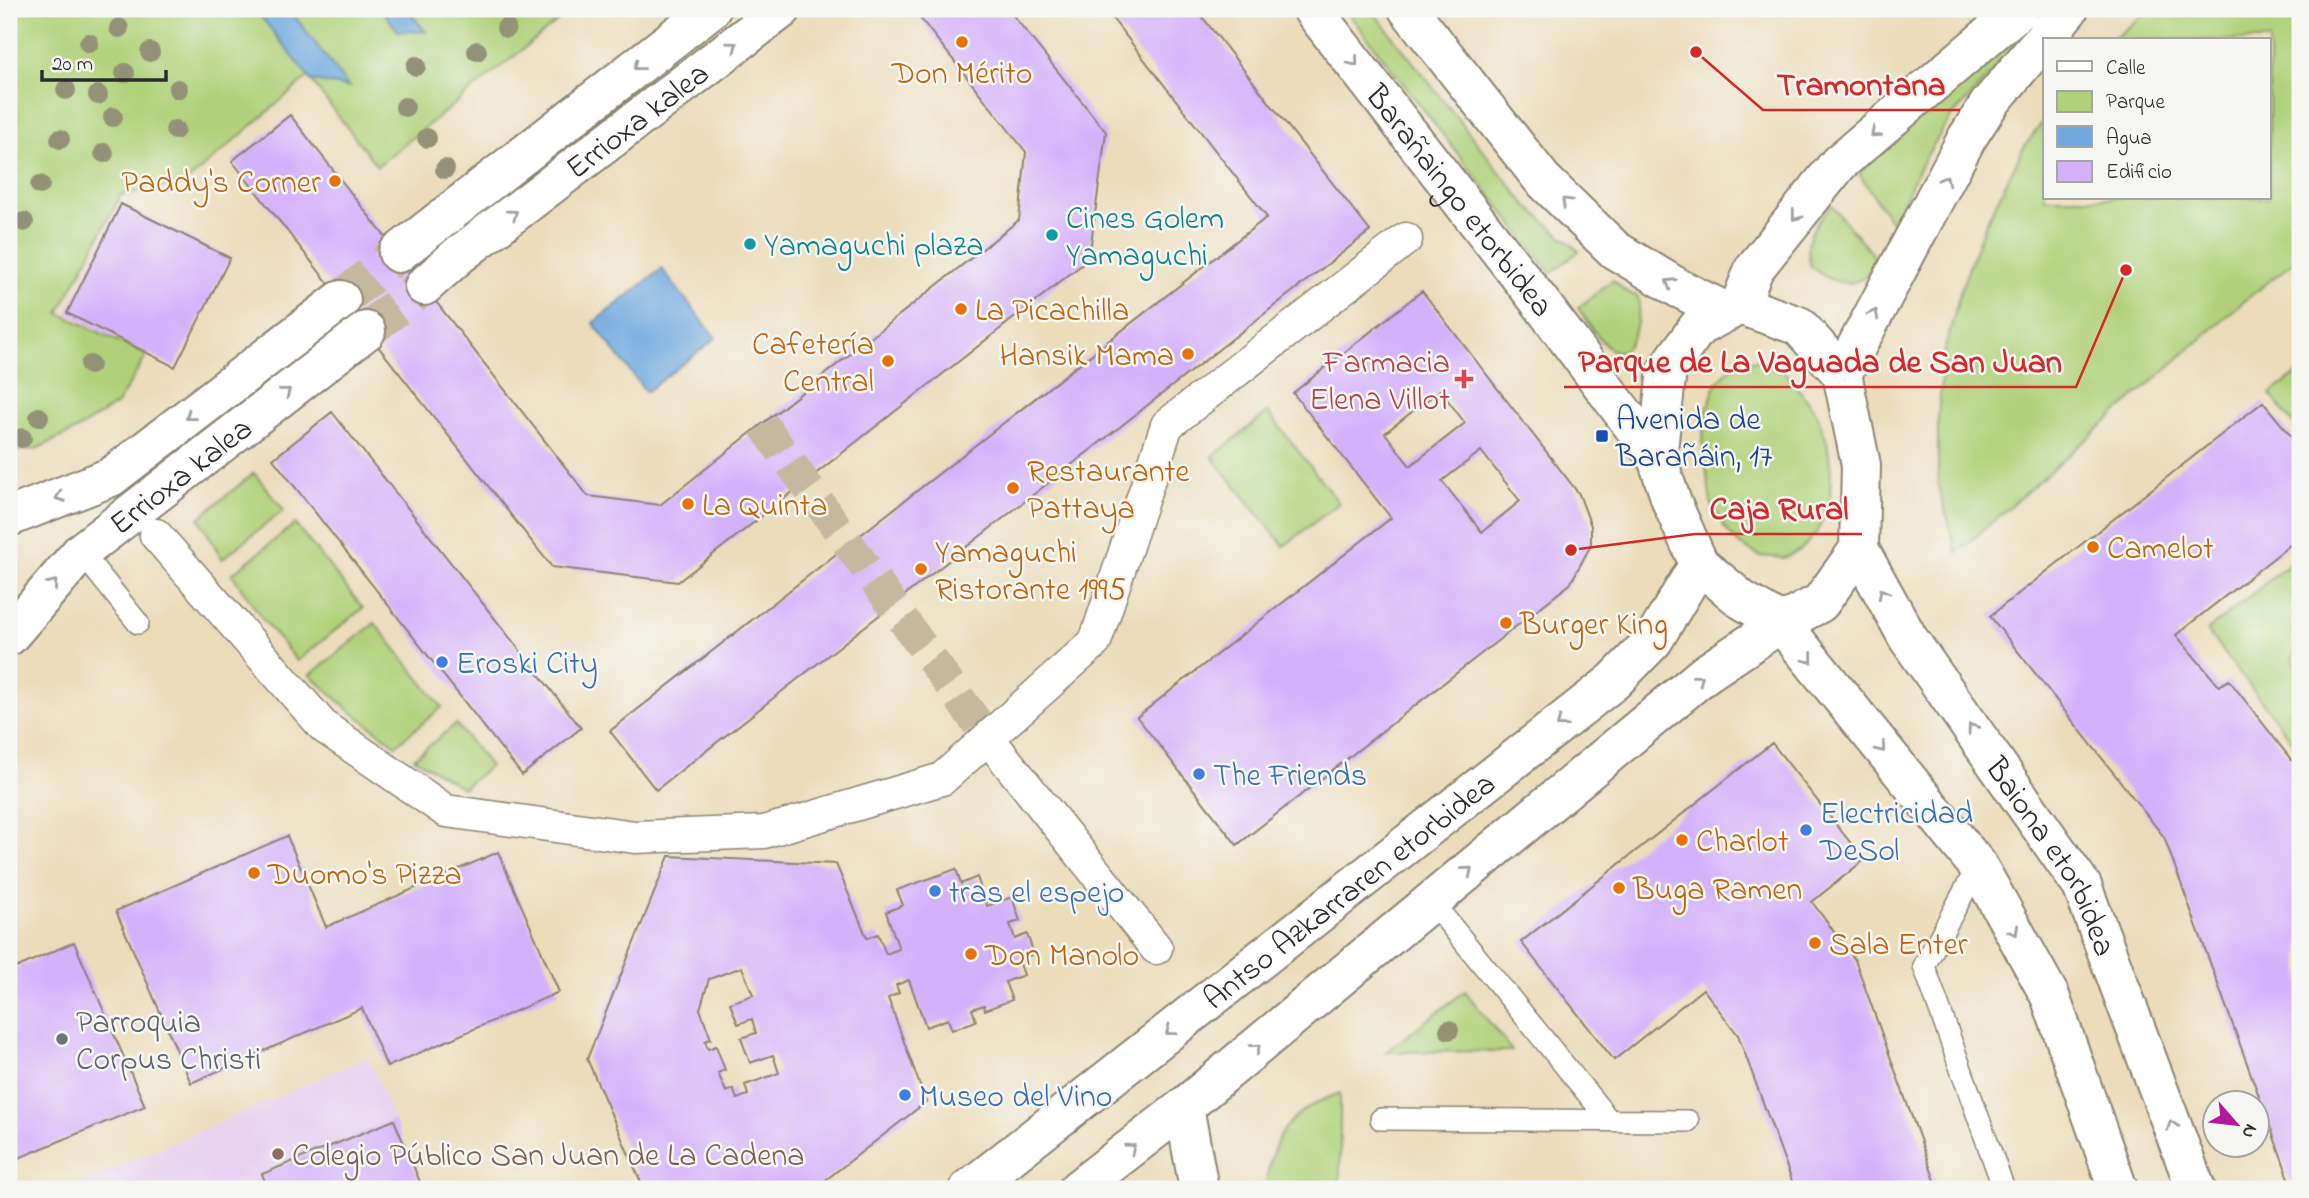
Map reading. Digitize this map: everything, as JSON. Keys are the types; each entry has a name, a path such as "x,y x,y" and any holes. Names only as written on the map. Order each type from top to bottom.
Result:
{"street":[{"name":"Errioxa kalea","path":"398,253 711,9"},
{"name":"Errioxa kalea","path":"424,286 459,255 782,9"},
{"name":"Barañaingo etorbidea","path":"1312,9 1543,306 1657,458"},
{"path":"1408,9 1542,179 1615,250 1680,289 1733,308 1799,326 1842,374 1861,465 1859,549"},
{"path":"1781,623 1742,600 1699,564 1672,503 1657,458 1667,370 1698,327 1733,308 1754,269 1839,163 2020,9"},
{"path":"2045,38 2069,9"},
{"path":"1842,374 1966,138 1989,104 2043,40"},
{"path":"156,535 324,727 446,811 635,837 764,832 942,779 1096,642 1167,425 1406,239"},
{"name":"Errioxa kalea","path":"9,517 111,477 341,300"},
{"name":"Errioxa kalea","path":"9,636 80,552 366,331"},
{"name":"Antso Azkarraren etorbidea","path":"1078,1189 1184,1107 1705,674 1781,623 1821,603 1859,549"},
{"name":"Baiona etorbidea","path":"1859,549 1908,638 2082,886 2196,1189"},
{"name":"Antso Azkarraren etorbidea","path":"969,1189 1614,681 1653,641 1699,564"},
{"name":"Baiona etorbidea","path":"1781,623 1978,866 2050,996 2118,1189"},
{"path":"988,738 1156,948"},
{"path":"1184,1107 1199,1189"}],"lane":[{"path":"80,552 138,623"},
{"path":"1978,866 1924,965 2004,1189"},
{"path":"1431,901 1609,1120"},
{"path":"1381,1119 1688,1121"}],"shaded area":[{"name":"Colegio Público San Juan de La Cadena","path":"368,1057 423,1189 68,1189"}],"green space":[{"path":"9,9 573,9 377,166 308,77 184,184 121,195 59,313 147,355 117,404 76,430 36,449 9,451"},
{"path":"1345,9 1371,9 1526,205 1579,251 1551,273"},
{"path":"2150,9 2300,9 2300,257 2244,301 1957,553 1938,486 1938,417 1945,349 1961,289 1984,227 2024,147 2043,122 2043,200 2270,200 2270,38 2114,38"},
{"path":"2008,43 2013,44 2014,50 1950,118 1918,170 1893,225 1859,174 1916,119"},
{"path":"1831,205 1877,259 1863,278 1849,283 1836,281 1811,267 1808,248 1811,233"},
{"path":"1613,280 1625,291 1638,297 1639,303 1635,331 1621,351 1614,351 1605,344 1578,308"},
{"path":"1756,360 1782,368 1816,412 1827,442 1831,471 1830,503 1817,532 1801,550 1784,558 1760,556 1740,545 1724,527 1711,503 1702,441 1707,409 1717,382 1733,366"},
{"path":"2298,373 2300,375 2300,432 2270,394"},
{"path":"1268,412 1339,503 1284,546 1212,457"},
{"path":"254,473 284,510 222,559 199,518"},
{"path":"295,524 363,608 297,661 264,621 232,574"},
{"path":"2300,555 2300,646 2292,659 2300,670 2300,751 2207,631"},
{"path":"375,623 442,707 396,745 348,709 310,675"},
{"path":"456,724 490,766 463,788 414,758"},
{"path":"1465,991 1512,1051 1386,1052"},
{"path":"1340,1093 1340,1189 1265,1189 1272,1153 1286,1128 1307,1108"}],"water":[{"path":"255,9 289,9 349,87 312,81"},
{"path":"381,9 407,9 426,32 398,31"},
{"path":"662,269 716,338 646,392 593,323"}],"building":[{"path":"913,9 1008,9 1106,132 1089,259 678,582 552,567 232,161 290,115 588,496 660,505 1019,220 1026,152"},
{"path":"1105,9 1196,9 1370,231 656,790 610,731 1267,217"},
{"path":"121,204 230,258 175,367 67,313"},
{"path":"1422,291 1579,494 1591,526 1591,545 1570,584 1237,845 1137,717 1391,518 1293,393","holes":["1440,390 1465,423 1410,466 1385,433","1481,451 1520,501 1482,532 1442,481"]},
{"path":"2263,402 2300,447 2300,537 2176,635 2219,686 2229,680 2300,771 2300,1186 2293,1189 2270,1126 2270,1090 2257,1090 2164,837 1990,616"},
{"path":"332,412 581,728 522,775 273,459"},
{"path":"1772,743 1864,860 1812,902 1855,960 1938,1189 1795,1189 1738,1035 1703,989 1614,1060 1521,942"},
{"path":"287,836 326,927 498,852 559,992 387,1067 362,1008 191,1083 116,911"},
{"path":"669,856 836,864 867,938 878,934 886,954 899,949 886,912 903,905 897,890 956,869 961,884 977,877 987,906 1012,897 1020,921 1010,924 1015,939 1027,934 1034,954 1018,959 1024,975 1005,982 1012,1000 985,1010 984,1005 972,1009 976,1021 952,1030 948,1019 926,1027 909,980 896,985 899,993 888,998 926,1102 814,1189 644,1189 587,1059","holes":["742,967 753,995 730,1003 738,1024 752,1019 756,1033 741,1038 750,1063 773,1055 779,1073 745,1085 748,1095 737,1099 733,1089 726,1092 718,1073 725,1070 716,1046 708,1049 705,1041 711,1039 700,1009 709,979"]},
{"name":"Parroquia Corpus Christi","path":"74,942 145,1106 9,1162 9,971"},
{"path":"394,1120 423,1189 268,1189 262,1174"}],"tunnel":[{"path":"341,300 398,253"},
{"path":"366,331 424,286"},
{"path":"763,425 988,738"}],"place":[{"name":"Don Mérito","path":"962,42"},
{"name":"Tramontana","path":"1696,52"},
{"name":"Paddy's Corner","path":"335,181"},
{"name":"Cines Golem Yamaguchi","path":"1052,235"},
{"name":"Yamaguchi plaza","path":"750,244"},
{"name":"Parque de La Vaguada de San Juan","path":"2126,270"},
{"name":"La Picachilla","path":"961,309"},
{"name":"Hansik Mama","path":"1188,354"},
{"name":"Cafetería Central","path":"888,361"},
{"name":"Farmacia Elena Villot","path":"1464,379"},
{"name":"Avenida de Barañáin, 17","path":"1602,436"},
{"name":"Restaurante Pattaya","path":"1013,488"},
{"name":"La Quinta","path":"688,504"},
{"name":"Camelot","path":"2093,547"},
{"name":"Caja Rural","path":"1571,550"},
{"name":"Yamaguchi Ristorante 1995","path":"921,569"},
{"name":"Burger King","path":"1506,623"},
{"name":"Eroski City","path":"442,662"},
{"name":"The Friends","path":"1199,774"},
{"name":"Electricidad DeSol","path":"1806,830"},
{"name":"Charlot","path":"1682,840"},
{"name":"Duomo's Pizza","path":"254,873"},
{"name":"Buga Ramen","path":"1619,888"},
{"name":"tras el espejo","path":"935,891"},
{"name":"Sala Enter","path":"1815,943"},
{"name":"Don Manolo","path":"971,954"},
{"name":"Parroquia Corpus Christi","path":"62,1039"},
{"name":"Museo del Vino","path":"905,1095"},
{"name":"Colegio Público San Juan de La Cadena","path":"278,1154"}]}
